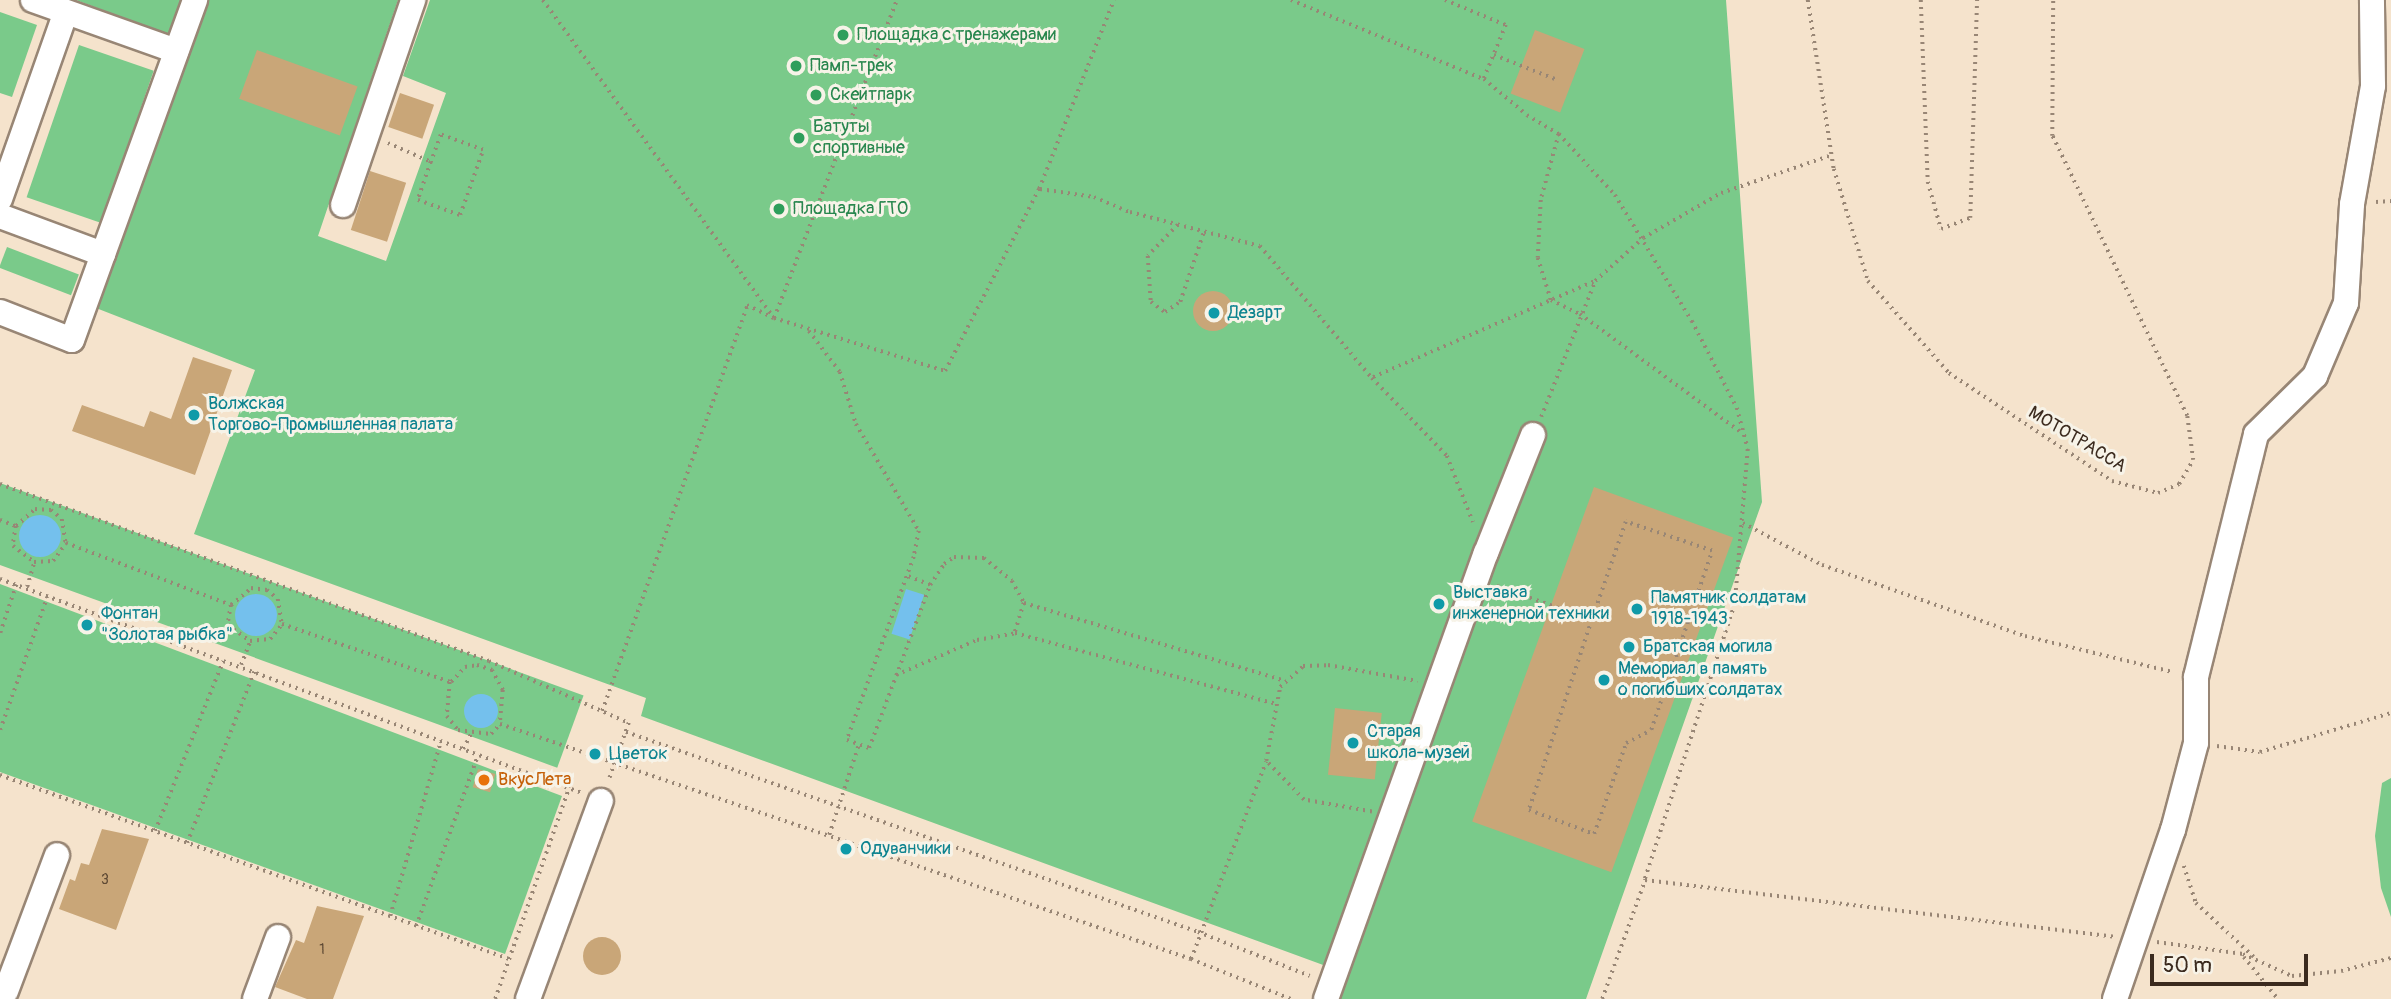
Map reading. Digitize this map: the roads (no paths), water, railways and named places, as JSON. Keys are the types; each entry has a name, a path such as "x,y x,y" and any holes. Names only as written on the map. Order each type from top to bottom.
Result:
{"street":[{"path":"33,0 176,51"},
{"path":"0,313 72,340 195,0"},
{"path":"343,205 413,0"},
{"path":"2115,999 2173,830 2196,743 2196,677 2256,434 2315,376 2346,303 2353,204 2373,86 2372,0"},
{"path":"0,199 66,12"},
{"path":"0,216 103,254"},
{"path":"1328,992 1390,815 1441,685 1486,553 1533,435"},
{"path":"528,999 601,801"},
{"path":"11,993 57,855"},
{"path":"255,999 278,937"}],"water":[{"path":"40,515 55,521 61,536 55,551 40,557 25,551 19,536 25,521"},
{"path":"906,589 924,595 910,640 891,634"},
{"path":"256,594 271,600 277,615 271,630 256,636 241,630 235,615 241,600"},
{"path":"481,694 493,699 498,711 493,723 481,728 469,723 464,711 469,699"}],"place":[{"name":"Площадка с тренажерами","path":"843,35"},
{"name":"Памп-трек","path":"796,66"},
{"name":"Скейтпарк","path":"816,95"},
{"name":"Батуты спортивные","path":"799,138"},
{"name":"Площадка ГТО","path":"779,209"},
{"name":"Дезарт","path":"1214,313"},
{"name":"Волжская Торгово-Промышленная палата","path":"194,415"},
{"name":"Выставка инженерной техники","path":"1439,604"},
{"name":"Памятник солдатам 1918-1943","path":"1637,609"},
{"name":"Фонтан \"Золотая рыбка\"","path":"87,625"},
{"name":"Братская могила","path":"1629,647"},
{"name":"Мемориал в память о погибших солдатах","path":"1604,680"},
{"name":"Старая школа-музей","path":"1353,743"},
{"name":"Цветок","path":"595,754"},
{"name":"ВкусЛета","path":"484,780"},
{"name":"Одуванчики","path":"846,849"}]}
